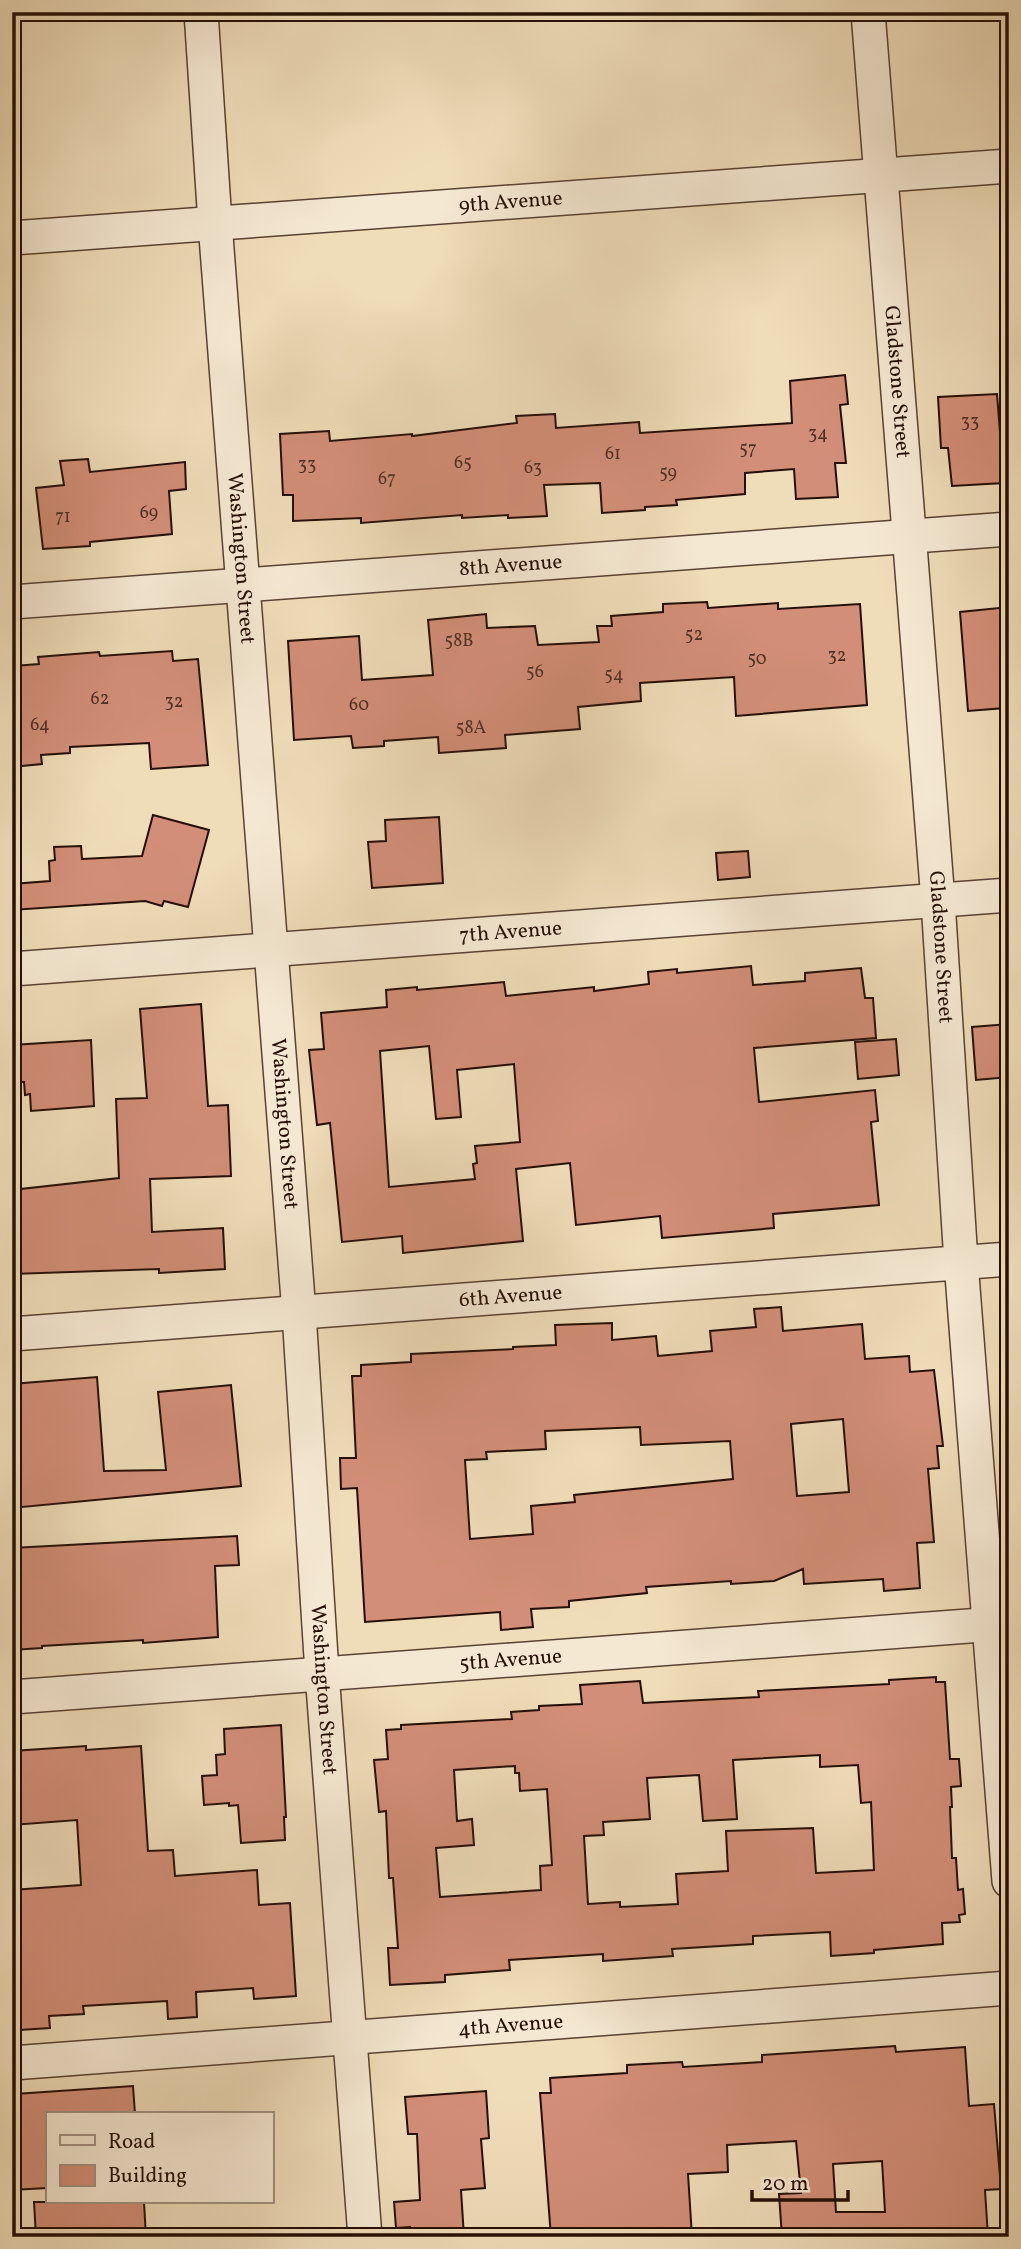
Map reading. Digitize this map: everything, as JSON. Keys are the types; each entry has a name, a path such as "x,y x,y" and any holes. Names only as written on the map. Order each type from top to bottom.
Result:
{"street":[{"name":"Washington Street","path":"201,12 299,1313 322,1673 365,2237"},
{"name":"Gladstone Street","path":"868,12 938,901 961,1262 999,1623 1009,1881"},
{"name":"9th Avenue","path":"12,238 1009,166"},
{"name":"8th Avenue","path":"12,602 1009,529"},
{"name":"7th Avenue","path":"12,969 1009,895"},
{"name":"6th Avenue","path":"12,1334 1009,1259"},
{"name":"5th Avenue","path":"12,1697 999,1623"},
{"name":"4th Avenue","path":"12,2063 1009,1987"}],"building":[{"path":"845,375 848,404 840,405 846,463 835,463 838,497 796,499 794,469 745,473 745,494 676,500 677,505 602,513 600,483 544,485 547,516 508,518 508,515 462,518 462,515 361,523 361,518 293,521 293,495 283,495 280,434 329,431 330,441 412,436 517,423 516,416 555,414 556,428 639,422 640,433 792,423 790,381"},
{"path":"997,394 1004,483 952,486 948,448 941,448 938,397"},
{"path":"88,459 90,472 185,462 186,489 169,491 172,534 90,542 90,546 43,549 36,488 64,485 60,461"},
{"path":"707,602 708,608 778,603 778,609 860,604 867,705 736,716 734,677 640,683 641,701 578,707 580,729 505,735 506,748 439,753 438,737 384,741 384,746 353,748 351,736 294,740 288,641 359,636 362,680 433,675 428,620 486,614 487,628 535,626 538,645 599,642 597,626 612,626 611,616 663,612 663,604"},
{"path":"1009,607 1009,693 1003,693 1005,708 968,711 960,612"},
{"path":"172,651 173,661 198,659 208,765 151,769 149,743 70,747 70,753 41,755 42,764 12,767 12,697 16,697 14,666 39,664 38,657 99,652 100,656"},
{"path":"153,815 209,830 188,907 164,901 162,906 145,901 12,910 12,884 50,881 49,861 55,860 54,847 81,846 82,859 142,856"},
{"path":"439,817 443,883 372,888 368,842 386,841 385,820"},
{"path":"748,851 750,877 718,880 716,853"},
{"path":"751,966 753,985 805,981 805,973 861,968 865,998 873,998 876,1038 754,1048 759,1102 875,1090 878,1121 871,1122 879,1205 773,1214 774,1228 662,1238 660,1216 576,1225 570,1163 516,1169 523,1241 403,1253 402,1236 342,1242 330,1123 317,1125 309,1050 324,1049 321,1013 387,1007 386,990 504,982 506,996 594,987 594,991 649,984 648,972 677,969 677,973","holes":["429,1046 436,1119 461,1117 457,1070 514,1064 520,1142 475,1146 475,1179 389,1187 380,1051"]},
{"path":"201,1004 208,1106 228,1105 231,1176 150,1179 152,1232 223,1228 225,1269 159,1273 159,1269 12,1274 12,1190 119,1178 116,1099 147,1098 140,1009"},
{"path":"1009,1024 1009,1077 976,1080 972,1027"},
{"path":"896,1039 899,1075 858,1079 855,1042"},
{"path":"91,1040 94,1106 31,1111 30,1094 25,1095 24,1082 12,1082 12,1045"},
{"path":"781,1307 783,1331 862,1324 865,1359 909,1356 910,1372 934,1370 943,1446 937,1446 939,1468 928,1469 934,1542 917,1543 920,1588 884,1591 883,1579 804,1584 803,1569 774,1581 646,1587 647,1593 569,1601 569,1607 531,1609 533,1627 501,1630 500,1612 365,1622 357,1488 341,1489 340,1458 356,1458 352,1376 361,1376 361,1365 411,1362 411,1354 556,1345 555,1325 612,1323 612,1340 656,1336 658,1356 712,1351 710,1331 756,1327 754,1309","holes":["843,1419 849,1492 797,1496 791,1424","640,1427 641,1445 730,1441 733,1479 574,1495 575,1502 531,1506 533,1534 470,1539 465,1460 487,1459 486,1452 546,1449 545,1431"]},
{"path":"97,1377 104,1471 166,1470 158,1392 231,1385 241,1486 12,1508 12,1384"},
{"path":"237,1536 239,1565 215,1566 218,1637 143,1643 143,1640 42,1646 12,1650 12,1548"},
{"path":"936,1677 936,1682 945,1682 950,1759 959,1759 961,1786 951,1787 952,1858 956,1858 958,1890 963,1889 965,1914 959,1915 960,1922 942,1923 943,1944 831,1956 830,1932 753,1936 753,1944 672,1949 673,1956 603,1961 603,1954 509,1960 510,1970 445,1975 445,1982 390,1985 388,1948 398,1948 393,1878 389,1878 386,1811 379,1812 374,1760 388,1759 386,1730 401,1729 401,1725 512,1719 511,1712 539,1710 539,1706 582,1704 580,1685 640,1681 643,1703 759,1697 758,1691 889,1684 889,1680","holes":["820,1755 820,1767 858,1765 861,1803 871,1802 874,1870 816,1873 813,1828 726,1831 728,1871 676,1874 678,1904 620,1907 620,1902 588,1904 584,1836 604,1835 603,1822 650,1819 647,1778 699,1775 703,1821 737,1819 733,1760","515,1766 515,1773 519,1773 520,1791 547,1789 552,1865 540,1866 541,1890 440,1897 436,1848 474,1845 472,1819 457,1821 454,1770"]},
{"path":"281,1725 285,1840 241,1843 238,1805 204,1805 202,1776 217,1775 216,1755 225,1754 224,1729"},
{"path":"86,1746 86,1750 141,1746 148,1851 173,1850 175,1876 257,1870 259,1905 290,1903 296,1996 254,1999 253,1988 196,1992 197,2017 168,2019 167,2001 83,2006 84,2014 49,2016 50,2028 20,2030 18,2000 12,2000 12,1956 15,1956 12,1890 81,1885 77,1820 12,1825 12,1751"},
{"path":"895,2046 896,2052 965,2047 969,2106 994,2104 1001,2189 985,2190 988,2237 782,2237 779,2194 801,2193 796,2141 727,2145 728,2172 688,2174 692,2237 551,2237 540,2093 551,2093 550,2078 627,2073 627,2065 682,2062 683,2067 762,2062 762,2055","holes":["882,2161 885,2212 836,2212 833,2164"]},
{"path":"133,2086 135,2112 46,2112 46,2188 12,2190 12,2113 15,2113 15,2094"},
{"path":"486,2091 489,2138 481,2139 485,2188 461,2190 464,2237 411,2237 410,2227 396,2228 394,2202 420,2200 417,2134 408,2134 405,2097"},
{"path":"34,2202 144,2204 146,2237 36,2237"}]}
